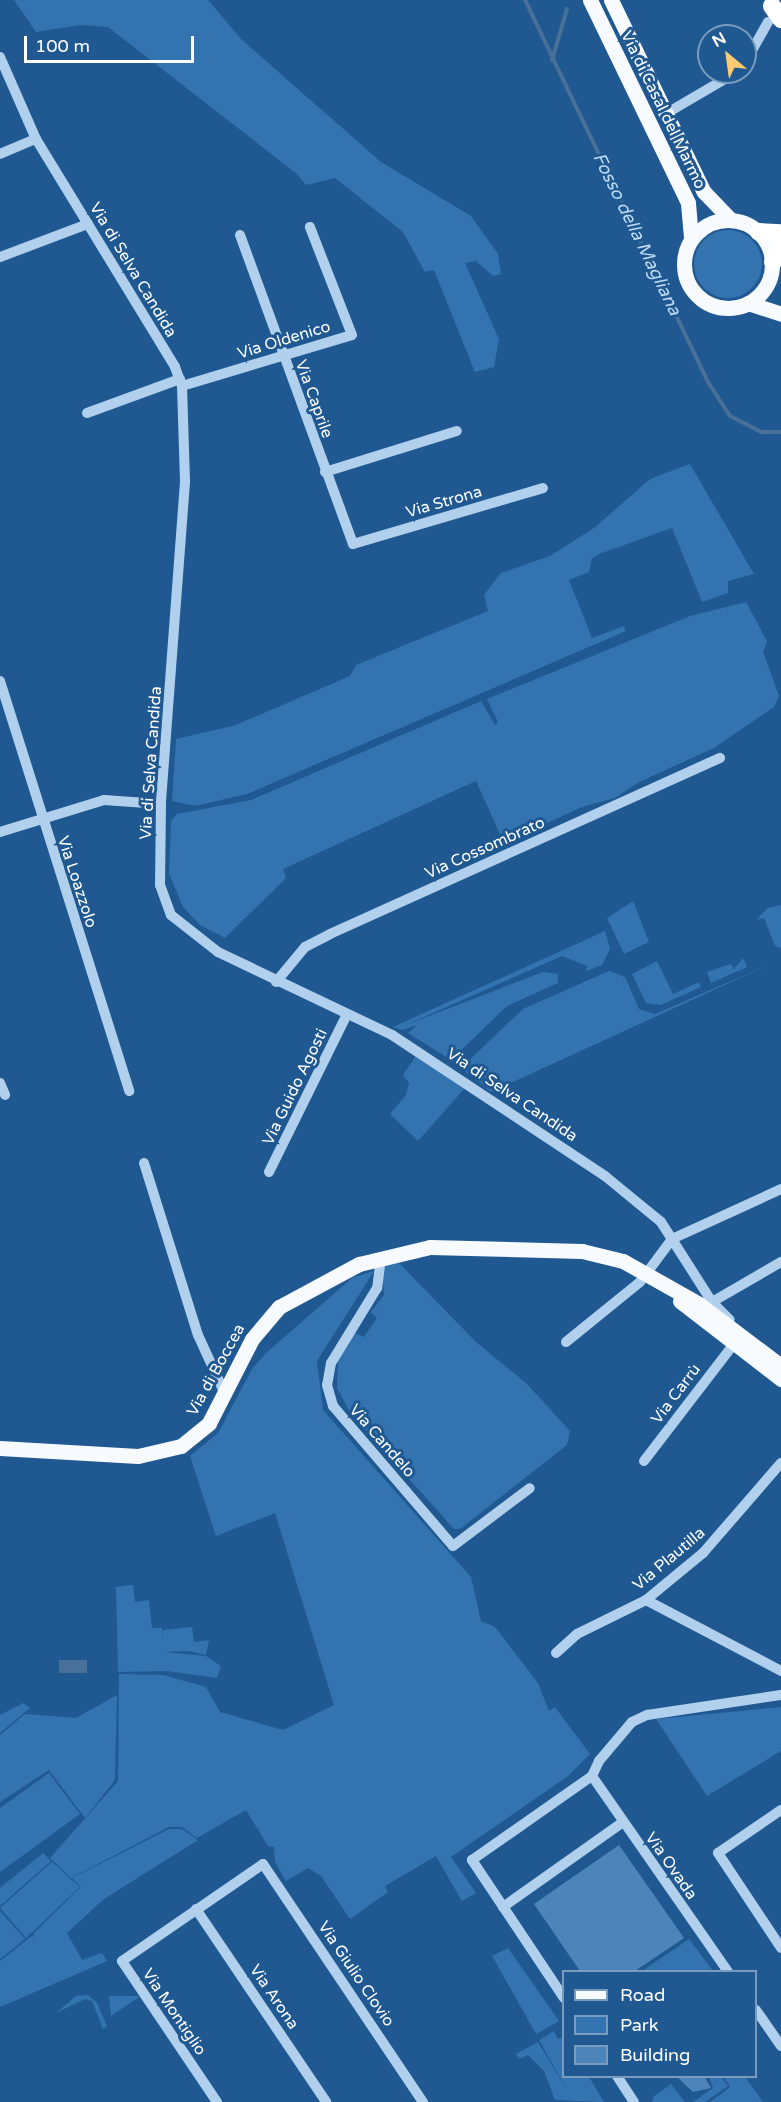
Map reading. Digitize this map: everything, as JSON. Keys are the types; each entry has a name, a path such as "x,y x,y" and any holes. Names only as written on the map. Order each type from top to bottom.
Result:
{"highway":[{"path":"759,232 781,233"}],"main road":[{"name":"Via di Casal del Marmo","path":"590,0 686,197 691,239"},
{"name":"Via di Casal del Marmo","path":"611,0 708,199 730,219"},
{"path":"748,303 768,284 777,254 759,232 730,219 708,224 691,239 684,267 695,294 720,308 748,303 781,314"},
{"path":"768,284 781,307"},
{"name":"Via di Boccea","path":"0,1448 159,1454 201,1432 225,1394 252,1339 279,1307 322,1281 381,1257 443,1246 560,1250 612,1258 653,1277 781,1366"},
{"name":"Via di Boccea","path":"653,1277 732,1344 781,1379"}],"street":[{"path":"757,40 772,12"},
{"name":"Via di Selva Candida","path":"0,57 36,140 181,383 185,482 161,804 160,885 171,915 196,939 276,982 347,1014 454,1073 643,1203 672,1239 712,1302 758,1349"},
{"path":"667,113 717,84"},
{"path":"0,154 36,140"},
{"path":"0,257 88,224"},
{"name":"Via Oldenico","path":"87,413 181,383 283,357 352,335 310,227"},
{"name":"Via Caprile","path":"240,235 353,544"},
{"path":"325,472 457,431"},
{"name":"Via Strona","path":"353,544 543,488"},
{"name":"Via Loazzolo","path":"0,681 41,819 129,1091"},
{"name":"Via Cossombrato","path":"276,982 305,947 330,934 720,758"},
{"path":"0,832 104,800 161,804"},
{"name":"Via Guido Agosti","path":"269,1172 347,1014"},
{"path":"0,1083 5,1095"},
{"path":"144,1163 198,1335 225,1394"},
{"path":"566,1342 653,1277 672,1239 781,1189"},
{"name":"Via Candelo","path":"381,1257 377,1288 331,1363 327,1385 333,1406 453,1546 530,1488"},
{"path":"712,1302 781,1262"},
{"name":"Via Carrù","path":"644,1461 732,1344"},
{"name":"Via Plautilla","path":"556,1653 577,1634 646,1600 711,1546 781,1463"},
{"path":"646,1600 781,1671"},
{"path":"562,1995 472,1860 592,1776 599,1761 631,1724 647,1715 781,1695"},
{"name":"Via Ovada","path":"592,1776 727,1970"},
{"path":"781,1810 718,1853 781,1948"},
{"path":"502,1907 623,1822"},
{"name":"Via Montiglio","path":"217,2102 122,1961 263,1864"},
{"name":"Via Giulio Clovio","path":"263,1864 423,2102"},
{"name":"Via Arona","path":"196,1909 326,2102"},
{"path":"757,2011 780,2041"},
{"path":"618,2078 634,2102"}],"green space":[{"path":"14,0 208,0 241,39 381,162 471,216 498,254 501,274 493,276 476,261 465,263 499,339 494,367 475,372 434,270 425,272 403,232 335,178 306,185 297,174 108,27 81,25 36,32"},
{"path":"728,230 741,233 752,240 759,251 762,264 759,277 752,288 741,295 728,298 715,295 704,288 697,277 694,264 697,251 704,240 715,233"},
{"path":"690,464 754,574 728,581 728,593 702,602 672,528 599,554 592,558 589,572 569,580 592,638 624,626 626,631 247,794 195,806 172,801 176,739 236,725 350,676 356,665 488,611 484,595 501,573 550,556 594,528 650,479"},
{"path":"746,602 767,641 763,652 779,696 774,707 714,748 639,782 615,798 582,807 504,843 476,781 283,869 286,878 225,938 200,925 183,907 169,873 171,821 177,814 251,800 481,701 495,725 498,722 487,699 690,616"},
{"path":"633,901 649,942 624,954 607,918"},
{"path":"781,905 781,948 775,946 764,918 756,920 768,908"},
{"path":"605,931 610,949 602,965 586,971 587,966 562,956 408,1024 543,972 558,974 558,983 507,1006 451,1060 408,1033 417,1025 403,1030 393,1027"},
{"path":"743,958 747,967 711,983 707,972 731,964 734,969"},
{"path":"657,961 673,994 699,982 701,987 661,1005 646,1003 632,974"},
{"path":"766,966 491,1092 461,1068 523,1009 609,971 625,977 639,1009 655,1014"},
{"path":"416,1056 464,1089 418,1141 390,1114 406,1095 409,1083 403,1075"},
{"path":"397,1261 476,1342 527,1384 570,1431 567,1445 460,1529 454,1529 351,1414 337,1388 338,1360 355,1333 364,1337 377,1318 371,1312 384,1295 382,1267"},
{"path":"374,1271 317,1361 323,1410 471,1577 481,1621 495,1627 538,1683 549,1711 555,1707 590,1754 568,1776 451,1857 476,1893 462,1901 436,1856 385,1886 388,1892 350,1919 321,1876 308,1868 286,1881 275,1862 274,1847 268,1846 246,1810 197,1838 182,1827 169,1827 71,1878 50,1858 118,1781 119,1674 163,1675 206,1687 220,1712 283,1730 334,1705 275,1513 216,1536 190,1456 218,1433 252,1369 266,1353 352,1278"},
{"path":"133,1585 135,1602 149,1600 152,1628 162,1628 163,1638 163,1630 192,1627 194,1642 209,1640 206,1655 189,1651 164,1652 206,1656 221,1666 217,1678 166,1671 118,1672 116,1587"},
{"path":"117,1695 115,1780 85,1818 49,1770 0,1802 0,1735 25,1714 76,1718"},
{"path":"23,1703 30,1708 0,1733 0,1715"},
{"path":"781,1707 781,1751 707,1796 656,1719"},
{"path":"49,1773 80,1814 0,1872 0,1808"},
{"path":"169,1829 182,1829 198,1840 104,1899 67,1933 82,1960 102,1953 107,1961 0,2007 0,1961 33,1935 33,1944 34,1933 81,1887 72,1878"},
{"path":"43,1853 51,1861 0,1906 0,1888"},
{"path":"52,1862 80,1887 26,1938 0,1908"},
{"path":"0,1911 25,1939 0,1959"},
{"path":"689,1939 712,1970 643,1970"},
{"path":"508,1948 559,2021 536,2034 492,1956"},
{"path":"88,1995 97,2003 107,2026 103,2029 92,2001 85,1999 56,2013 76,1996"},
{"path":"109,1996 137,1996 139,1997 111,2016"},
{"path":"554,2031 558,2039 562,2037 562,2078 590,2078 604,2102 555,2100 544,2071 528,2055 519,2059 516,2054 538,2042 568,2092 539,2040"},
{"path":"709,2078 722,2078 728,2086 705,2102 693,2102 713,2088"},
{"path":"724,2078 746,2078 763,2102 710,2102 730,2087"},
{"path":"671,2084 685,2102 652,2102 654,2096"}],"shaded area":[{"path":"59,1660 87,1660 87,1673 59,1673"}],"building":[{"path":"619,1845 684,1938 636,1970 579,1970 534,1904"},
{"path":"678,2078 705,2078 711,2088 693,2092"}],"waterway":[{"name":"Fosso della Magliana","path":"525,0 708,382 730,416 762,432 781,432"},
{"path":"552,60 567,9"}]}
